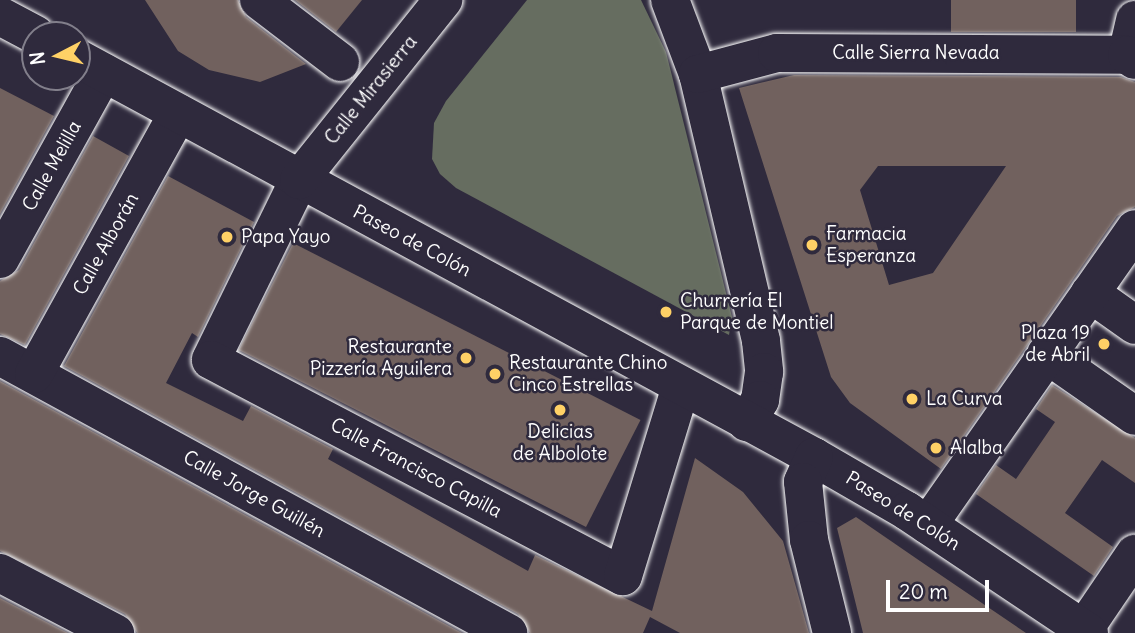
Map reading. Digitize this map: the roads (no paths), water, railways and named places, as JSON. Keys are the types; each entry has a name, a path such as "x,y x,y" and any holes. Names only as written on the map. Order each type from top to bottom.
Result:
{"street":[{"path":"259,0 340,62"},
{"name":"Calle Mirasierra","path":"299,180 443,0"},
{"path":"670,0 698,74 761,341 764,372 760,400 747,422"},
{"path":"0,16 21,27"},
{"name":"Calle Sierra Nevada","path":"698,74 777,52 1132,45"},
{"name":"Paseo de Colón","path":"91,66 814,457 928,525 1086,631"},
{"name":"Calle Melilla","path":"0,259 78,91"},
{"name":"Calle Alborán","path":"34,374 178,113"},
{"name":"Calle Francisco Capilla","path":"299,180 211,360 623,576 681,386"},
{"path":"928,525 1135,229"},
{"path":"1090,293 1135,325"},
{"path":"1046,354 1135,416"},
{"name":"Calle Jorge Guillén","path":"0,356 509,633"},
{"path":"814,457 803,482 809,540 832,633"},
{"path":"1086,631 1135,554"},
{"path":"0,573 115,633"}],"place":[{"name":"Papa Yayo","path":"227,237"},
{"name":"Farmacia Esperanza","path":"812,245"},
{"name":"Churrería El Parque de Montiel","path":"666,312"},
{"name":"Plaza 19 de Abril","path":"1104,344"},
{"name":"Restaurante Pizzería Aguilera","path":"466,358"},
{"name":"Restaurante Chino Cinco Estrellas","path":"495,374"},
{"name":"La Curva","path":"912,399"},
{"name":"Delicias de Albolote","path":"560,410"},
{"name":"Alalba","path":"936,448"}]}
